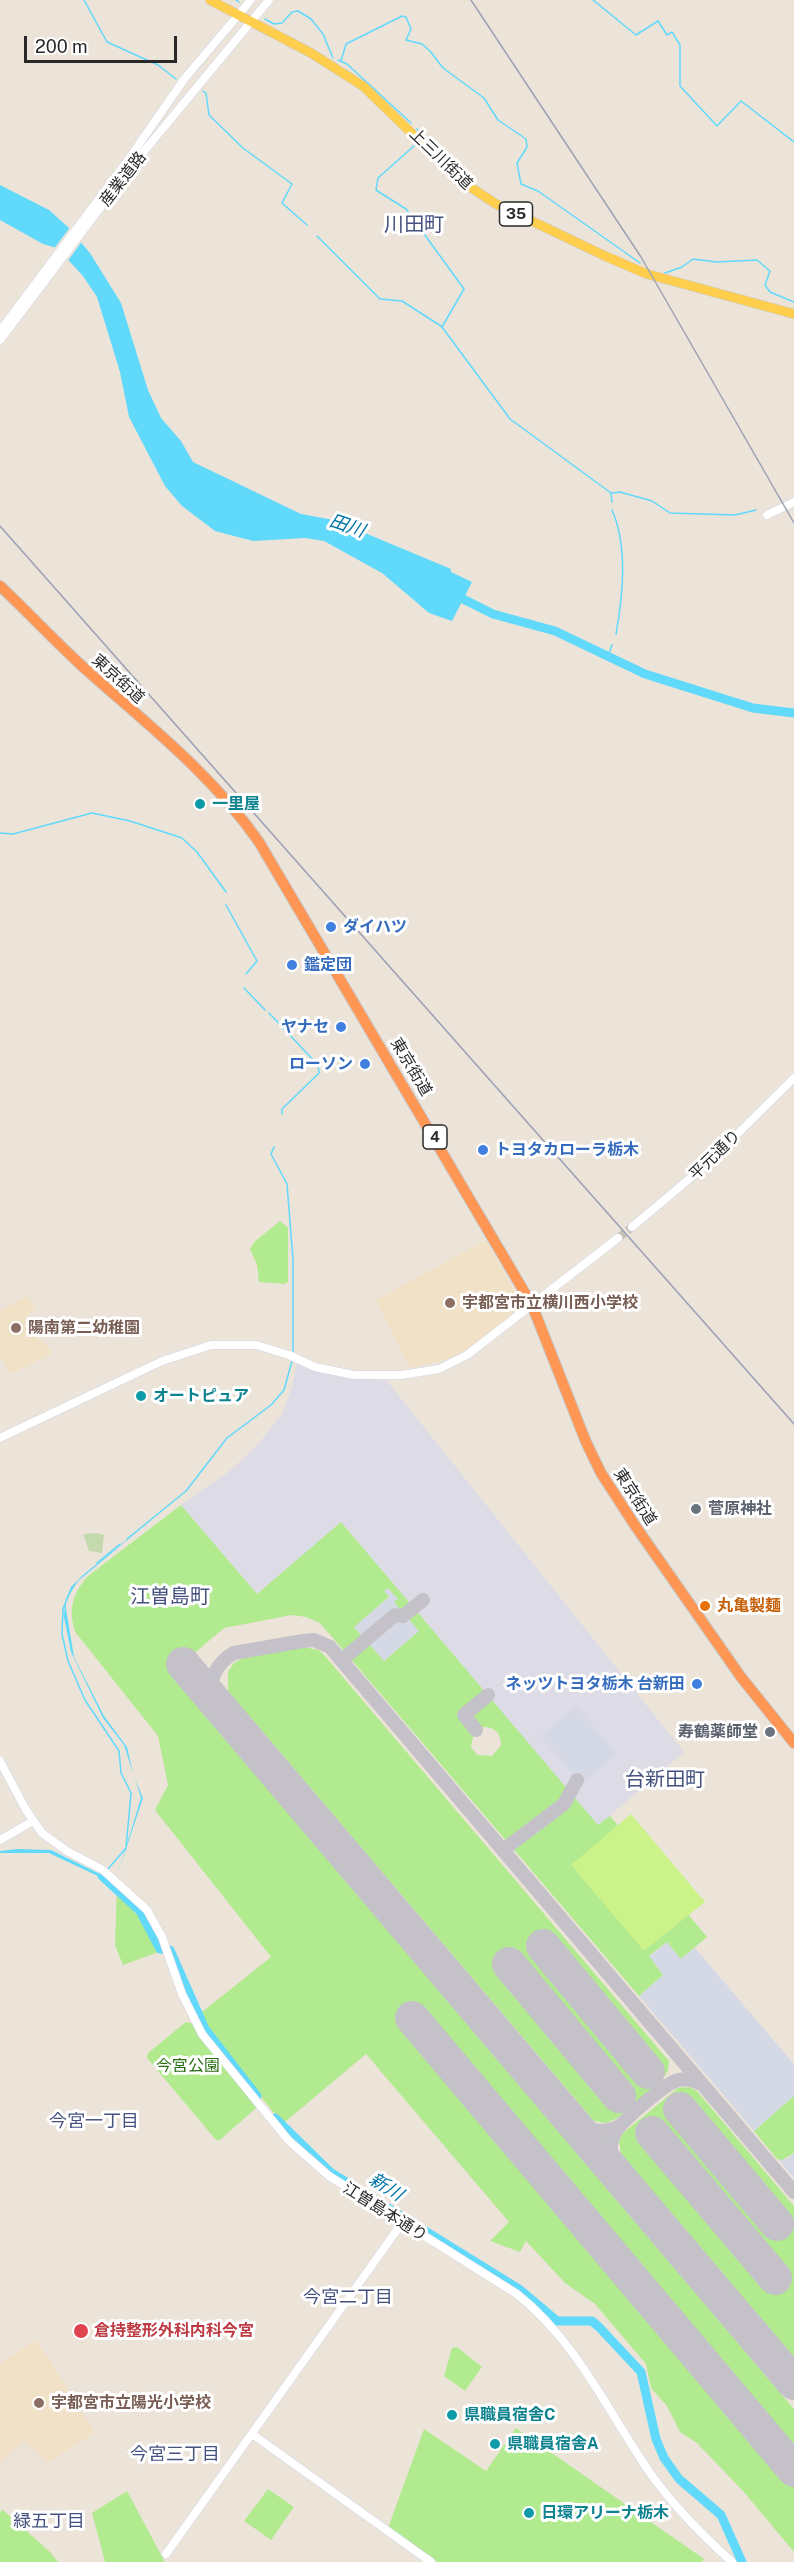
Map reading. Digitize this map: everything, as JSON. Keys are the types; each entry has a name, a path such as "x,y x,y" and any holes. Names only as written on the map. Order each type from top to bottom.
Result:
{"highway":[{"name":"東京街道","path":"0,586 71,656 200,772 247,826 449,1160 532,1305 586,1442 601,1473 741,1677 794,1743"}],"main road":[{"name":"上三川街道","path":"210,0 322,58 363,86 461,181 496,204 605,256 647,273 794,314"}],"street":[{"name":"産業道路","path":"1,337 81,228 185,78 251,0"},
{"name":"産業道路","path":"81,228 269,0"},
{"path":"767,515 794,502"},
{"name":"平元通り","path":"632,1227 707,1164 794,1078"},
{"path":"0,1438 162,1361 211,1345 256,1345 289,1355 315,1367 354,1375 424,1373 453,1363 467,1355 618,1238"},
{"name":"江曽島本通り","path":"0,1761 33,1821 53,1843 103,1870 147,1910 162,1937 175,1977 202,2034 289,2141 329,2176 517,2294 551,2323 664,2492 690,2522 732,2562"},
{"path":"0,1840 33,1821"},
{"path":"166,2554 402,2223"},
{"path":"252,2434 430,2562"}],"shaded area":[{"name":"宇都宮市立横川西小学校","path":"486,1240 523,1306 460,1356 410,1368 376,1300"},
{"name":"陽南第二幼稚園","path":"27,1296 36,1309 25,1317 39,1340 43,1341 53,1353 11,1374 0,1356 0,1311"},
{"path":"297,1363 337,1377 387,1381 684,1752 598,1826 342,1523 257,1594 181,1505 231,1470 259,1443 282,1414 292,1387"},
{"path":"389,1588 398,1599 395,1603 419,1631 384,1661 354,1627 389,1597 384,1591"},
{"path":"576,1706 617,1754 581,1784 541,1736"},
{"path":"667,1942 681,1958 695,1948 794,2064 794,2096 754,2131 639,1996 663,1975 649,1957"},
{"path":"794,2153 794,2178 778,2159 787,2159"},
{"name":"宇都宮市立陽光小学校","path":"36,2339 95,2433 48,2463 24,2440 0,2463 0,2364"}],"green space":[{"path":"280,1221 288,1228 288,1282 285,1284 259,1282 257,1265 250,1249 254,1242"},
{"path":"181,1505 257,1594 341,1522 598,1825 610,1816 655,1869 705,1901 688,1914 707,1937 681,1959 667,1942 649,1956 663,1975 639,1996 320,1623 306,1617 292,1615 224,1628 170,1674 794,2409 794,2552 743,2491 697,2443 680,2432 667,2406 651,2388 646,2364 595,2304 565,2283 526,2241 520,2252 490,2241 509,2222 366,2054 285,2122 281,2122 201,2020 202,2012 271,1957 155,1810 168,1785 158,1736 76,1633 73,1625 72,1610 75,1596 88,1576","holes":["388,1588 398,1599 394,1602 419,1631 384,1661 354,1627 389,1597 384,1591","482,1727 493,1729 500,1737 501,1745 492,1756 477,1755 471,1747 474,1733"]},
{"path":"83,1534 104,1535 102,1553 89,1551"},
{"path":"303,1647 319,1650 325,1656 669,2061 668,2071 662,2080 616,2119 605,2123 594,2121 228,1691 228,1672 234,1663 245,1657"},
{"path":"631,1814 705,1902 644,1951 571,1865"},
{"path":"117,1886 144,1912 161,1951 123,1965 115,1945"},
{"name":"今宮公園","path":"186,2022 191,2023 256,2108 220,2140 216,2140 147,2058 148,2053"},
{"path":"689,2087 697,2091 794,2206 794,2357 621,2154 619,2141 623,2133 678,2088"},
{"path":"794,2096 794,2153 782,2160 777,2159 754,2131"},
{"path":"457,2347 482,2367 465,2391 444,2376 452,2348"},
{"path":"516,2428 704,2559 702,2562 437,2562 388,2528 424,2429 486,2471"},
{"path":"268,2489 294,2507 271,2540 244,2521"},
{"path":"127,2491 165,2562 105,2562 92,2513"},
{"path":"3,2510 58,2562 0,2562 0,2512"}],"water":[{"path":"0,185 49,210 68,227 90,253 121,303 148,390 161,418 181,441 193,462 301,514 334,520 451,569 451,572 472,582 452,621 429,613 382,573 324,541 305,538 253,541 215,531 182,506 165,486 129,417 120,372 97,297 83,276 57,248 43,244 0,220"},
{"path":"155,1517 78,1581 66,1600 74,1657 104,1716 127,1747 133,1774 124,1745 103,1718 71,1652 64,1617 65,1602 71,1587 83,1575"},
{"path":"135,1779 143,1798 118,1873 141,1798"},
{"path":"51,1850 104,1876 102,1878 49,1853 0,1853 0,1851"}],"pier":[{"path":"71,226 83,240 67,262 53,250"}],"waterway":[{"path":"84,0 107,42 158,65 176,79"},
{"path":"593,0 636,35 658,21 667,35 672,32 680,45 680,86 717,126 741,101 794,142"},
{"path":"265,19 274,24 282,23 292,12 298,11 311,19 323,34 333,58"},
{"path":"341,61 346,44 402,16 406,17 411,29 406,40 422,44 443,68 484,98 498,120 526,139 527,147 517,163 521,184 538,191 640,263"},
{"path":"338,60 347,64 411,123"},
{"path":"203,91 206,93 209,115 243,148 292,184 282,203 307,225"},
{"path":"417,129 420,133"},
{"path":"416,144 378,178 376,190 406,209 464,289 442,327 510,419 611,493 612,502"},
{"path":"317,236 380,299 402,301 441,326"},
{"path":"665,273 682,267 693,259 717,262 757,260 770,271 765,285 770,292 794,302"},
{"path":"612,493 620,492 652,501 670,513 735,515 756,510"},
{"path":"612,510 620,540 623,571 616,634"},
{"name":"田川","path":"453,594 493,614 555,631 645,674 753,708 794,713"},
{"path":"608,656 612,645"},
{"path":"0,833 13,834 92,813 130,821 182,838 197,852 226,892"},
{"path":"226,905 257,961 246,974"},
{"path":"244,988 265,1010"},
{"path":"269,1013 318,1065 319,1073 282,1109 282,1114"},
{"path":"274,1147 271,1154 287,1184 293,1260 293,1352"},
{"path":"127,1539 186,1491 227,1438 271,1405 284,1390 292,1361"},
{"path":"97,1563 120,1544"},
{"path":"72,1587 63,1609 62,1634 68,1661 85,1700 119,1751 121,1773 131,1793 126,1848 108,1869"},
{"name":"新川","path":"102,1876 140,1911 160,1949 170,1950 205,2029 257,2096"},
{"name":"新川","path":"275,2118 330,2172 519,2289 557,2321 592,2321 599,2327 641,2372 656,2439 664,2458 679,2479 721,2515 742,2562"}],"taxiway":[{"path":"342,1660 395,1615 403,1616 423,1600"},
{"path":"208,1694 216,1670 234,1653 314,1640 330,1647 794,2192"},
{"path":"476,1730 464,1715 488,1695"},
{"path":"503,1850 564,1804 577,1780"},
{"path":"612,2168 610,2154 612,2139 627,2119 655,2095 678,2080 693,2080 701,2084"},
{"path":"571,2121 595,2130 607,2130 620,2126"}],"runway":[{"path":"183,1664 794,2383"},
{"path":"543,1946 648,2072"},
{"path":"509,1964 619,2096"},
{"path":"412,2018 794,2470"},
{"path":"680,2109 777,2224"},
{"path":"652,2133 775,2278"}],"tunnel":[{"path":"618,1238 632,1227"}],"railway":[{"path":"471,0 641,257 794,523"},
{"path":"0,526 794,1424"}],"place":[{"name":"一里屋","path":"200,804"},
{"name":"ダイハツ","path":"331,927"},
{"name":"鑑定団","path":"292,965"},
{"name":"ヤナセ","path":"341,1027"},
{"name":"ローソン","path":"365,1064"},
{"name":"トヨタカローラ栃木","path":"483,1150"},
{"name":"宇都宮市立横川西小学校","path":"450,1303"},
{"name":"陽南第二幼稚園","path":"16,1328"},
{"name":"オートピュア","path":"141,1396"},
{"name":"菅原神社","path":"696,1509"},
{"name":"丸亀製麺","path":"705,1606"},
{"name":"ネッツトヨタ栃木 台新田","path":"697,1684"},
{"name":"寿鶴薬師堂","path":"770,1732"},
{"name":"倉持整形外科内科今宮","path":"81,2331"},
{"name":"宇都宮市立陽光小学校","path":"39,2403"},
{"name":"県職員宿舎C","path":"452,2415"},
{"name":"県職員宿舎A","path":"495,2444"},
{"name":"日環アリーナ栃木","path":"529,2513"}],"district":[{"name":"川田町","path":"414,225"},
{"name":"江曽島町","path":"170,1597"},
{"name":"台新田町","path":"665,1780"},
{"name":"今宮一丁目","path":"94,2121"},
{"name":"今宮二丁目","path":"348,2297"},
{"name":"今宮三丁目","path":"175,2454"},
{"name":"緑五丁目","path":"49,2521"}]}
